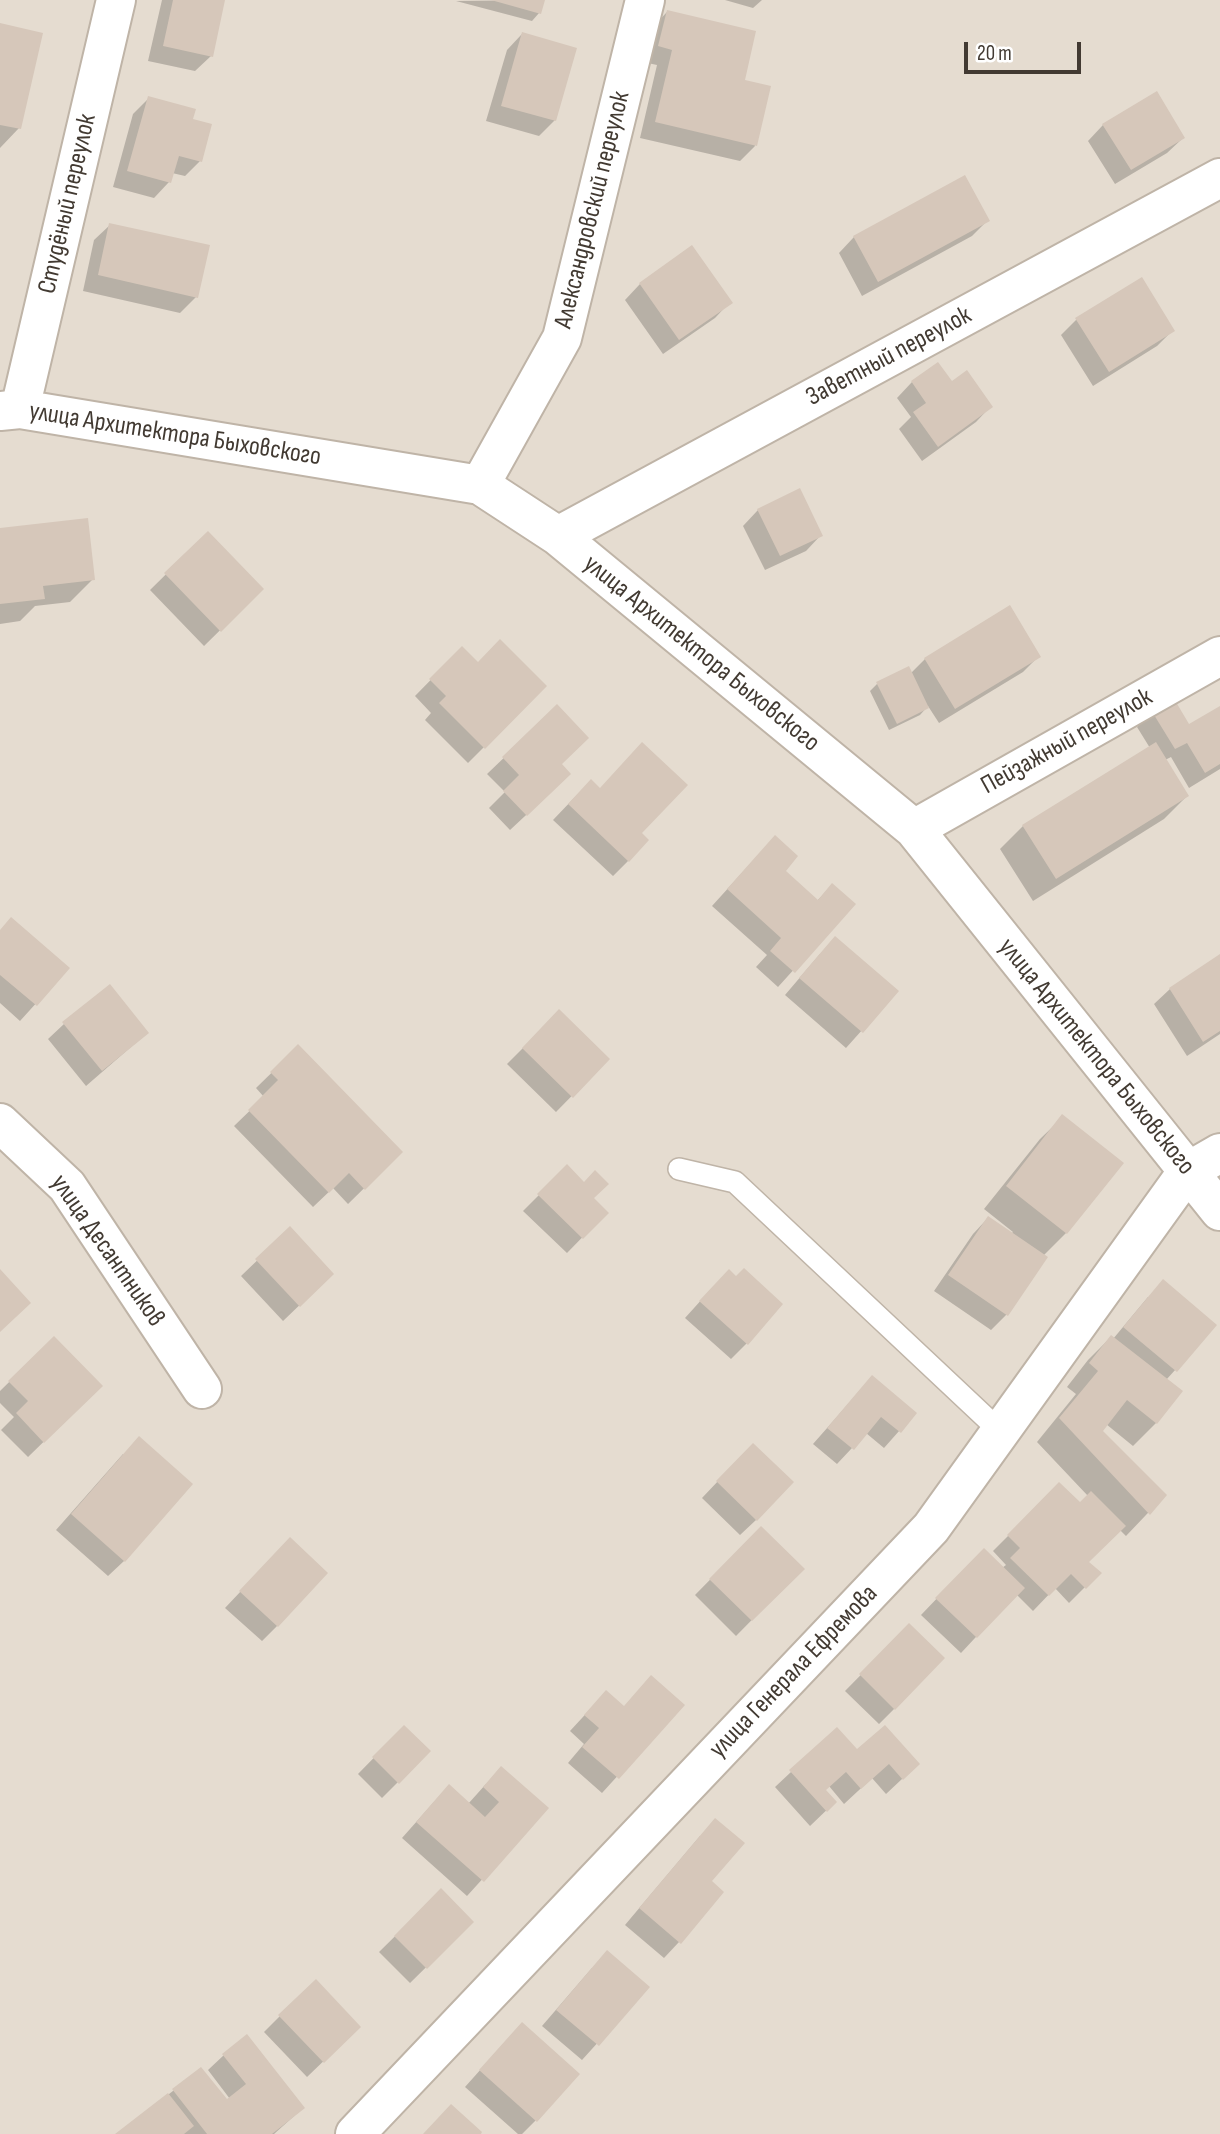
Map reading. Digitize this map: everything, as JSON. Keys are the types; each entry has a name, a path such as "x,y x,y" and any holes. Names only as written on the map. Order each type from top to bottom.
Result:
{"street":[{"name":"Студёный переулок","path":"10,410 116,0"},
{"name":"Александровский переулок","path":"480,485 562,338 645,0"},
{"name":"Заветный переулок","path":"558,536 1220,178"},
{"name":"улица Архитектора Быховского","path":"10,410 480,485 558,536 914,829 1220,1211"},
{"name":"Пейзажный переулок","path":"914,829 1220,656"},
{"name":"улица Десантников","path":"0,1122 67,1186 202,1389"},
{"path":"1187,1172 1220,1153"},
{"name":"улица Генерала Ефремова","path":"355,2134 931,1528 1187,1172"}],"lane":[{"path":"679,1170 735,1182 1001,1432"}],"shaded area":[{"path":"0,0 1220,0 1220,2134 0,2134"}],"building":[{"path":"173,0 225,0 213,57 163,46"},
{"path":"491,0 545,0 541,14"},
{"path":"667,10 756,31 745,80 771,86 757,146 655,122 672,50 658,46"},
{"path":"0,23 43,33 21,129 0,125"},
{"path":"522,32 577,48 556,121 501,106"},
{"path":"1157,91 1185,138 1131,170 1102,124"},
{"path":"148,96 196,109 193,119 212,124 202,162 179,156 171,183 127,171"},
{"path":"965,175 990,221 878,282 853,236"},
{"path":"109,223 210,245 198,298 98,275"},
{"path":"692,245 733,303 679,340 639,283"},
{"path":"1142,277 1175,331 1109,372 1075,318"},
{"path":"938,362 952,381 967,370 993,407 938,447 913,412 926,403 911,381"},
{"path":"800,488 823,536 780,556 757,509"},
{"path":"88,518 95,580 43,586 45,599 0,604 0,528"},
{"path":"208,531 264,589 221,632 164,573"},
{"path":"1010,605 1041,657 955,709 924,658"},
{"path":"500,639 547,686 485,749 439,703 446,696 429,679 462,646 478,662"},
{"path":"909,666 929,708 897,724 876,682"},
{"path":"1173,697 1189,724 1220,706 1220,764 1205,773 1187,743 1175,749 1151,710"},
{"path":"557,704 589,738 562,764 571,774 527,816 503,791 519,775 502,757"},
{"path":"642,742 688,785 642,833 649,840 629,862 568,804 591,779 600,788"},
{"path":"1156,742 1189,796 1056,879 1022,825"},
{"path":"775,835 798,856 786,871 818,900 832,883 856,904 795,973 770,951 781,938 727,889"},
{"path":"11,917 70,968 37,1006 0,975 0,930"},
{"path":"835,936 899,991 863,1033 799,978"},
{"path":"1220,954 1220,1031 1203,1042 1169,988"},
{"path":"110,984 149,1033 102,1071 62,1022"},
{"path":"559,1009 610,1059 573,1098 522,1048"},
{"path":"298,1044 403,1152 365,1190 349,1173 329,1193 248,1110 278,1080 270,1072"},
{"path":"1062,1114 1124,1163 1067,1234 1006,1186"},
{"path":"567,1164 584,1182 595,1170 609,1184 594,1198 609,1213 583,1239 537,1194"},
{"path":"988,1216 1048,1257 1008,1316 948,1275"},
{"path":"290,1226 334,1274 300,1307 255,1259"},
{"path":"744,1268 783,1304 748,1345 699,1301 729,1269 736,1276"},
{"path":"0,1269 31,1303 0,1332"},
{"path":"1163,1279 1217,1325 1177,1372 1123,1327"},
{"path":"1111,1335 1183,1391 1157,1424 1127,1400 1103,1431 1167,1495 1150,1515 1059,1418 1098,1371 1089,1363"},
{"path":"54,1336 103,1386 44,1443 16,1413 28,1401 8,1381"},
{"path":"872,1375 917,1413 901,1433 881,1417 854,1450 827,1428"},
{"path":"139,1436 193,1484 125,1562 71,1514"},
{"path":"753,1443 794,1482 757,1521 716,1481"},
{"path":"1059,1482 1080,1502 1091,1491 1126,1526 1089,1562 1102,1573 1086,1589 1071,1574 1049,1596 1010,1558 1020,1548 1007,1535"},
{"path":"761,1526 805,1569 752,1621 709,1579"},
{"path":"290,1537 328,1573 278,1627 239,1591"},
{"path":"984,1548 1025,1588 977,1638 935,1598"},
{"path":"909,1623 945,1658 895,1710 859,1674"},
{"path":"651,1675 685,1705 619,1779 582,1747 599,1728 584,1715 606,1690 624,1706"},
{"path":"404,1725 431,1751 399,1784 372,1757"},
{"path":"885,1725 920,1764 903,1780 889,1764 861,1789 846,1772 826,1790 837,1802 827,1812 789,1770 837,1727 857,1749"},
{"path":"501,1766 549,1808 484,1882 416,1822 449,1784 485,1817 499,1802 483,1787"},
{"path":"715,1818 745,1843 712,1881 724,1892 681,1944 639,1908"},
{"path":"441,1888 474,1922 427,1969 394,1936"},
{"path":"607,1950 650,1987 599,2046 556,2010"},
{"path":"316,1979 361,2027 324,2063 278,2015"},
{"path":"522,2022 580,2074 537,2122 479,2070"},
{"path":"247,2034 305,2108 272,2134 207,2134 172,2089 201,2067 227,2099 246,2084 222,2054"},
{"path":"168,2093 194,2126 184,2134 115,2134"},
{"path":"451,2104 482,2132 481,2134 423,2134"}]}
